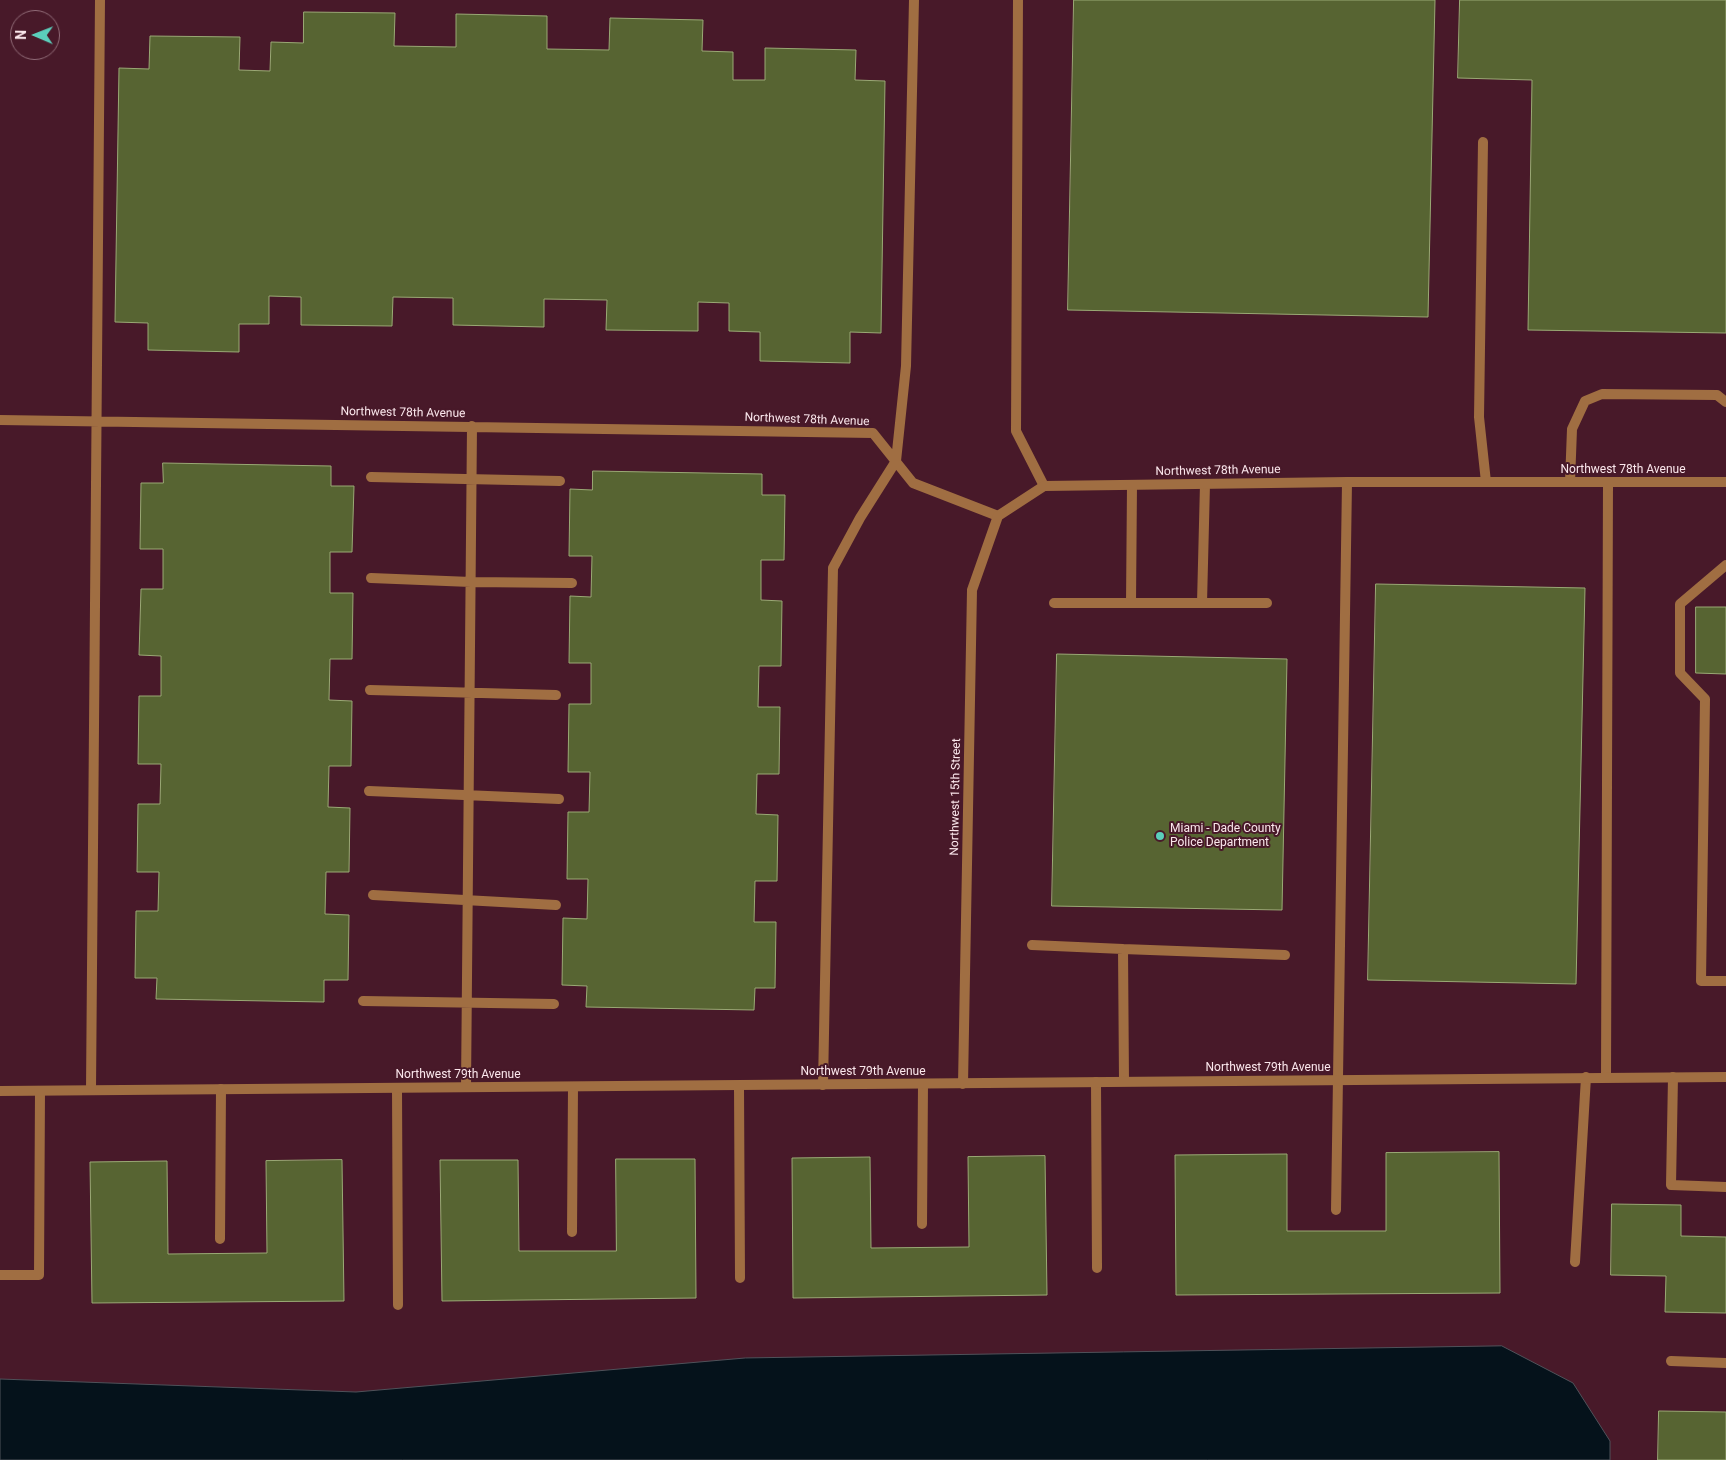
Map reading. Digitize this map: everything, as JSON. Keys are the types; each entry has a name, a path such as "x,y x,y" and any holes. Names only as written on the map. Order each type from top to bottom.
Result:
{"street":[{"path":"91,1090 100,0"},
{"path":"823,1085 833,568 860,518 896,461 906,366 914,0"},
{"path":"998,516 1044,486 1016,431 1018,0"},
{"path":"1483,142 1479,417 1486,482"},
{"path":"1570,482 1572,430 1585,402 1602,394 1717,394 1726,402"},
{"name":"Northwest 78th Avenue","path":"0,420 874,433 913,483 998,516"},
{"path":"466,1087 472,426"},
{"path":"370,477 560,481"},
{"path":"1336,1210 1347,482"},
{"name":"Northwest 78th Avenue","path":"1044,486 1347,482 1726,482"},
{"path":"1606,1077 1608,482"},
{"path":"1202,603 1205,484"},
{"path":"1131,603 1132,485"},
{"name":"Northwest 15th Street","path":"963,1084 972,590 998,516"},
{"path":"1726,565 1680,604 1680,672 1705,699 1701,981 1726,981"},
{"path":"371,578 471,582 572,583"},
{"path":"1054,603 1267,603"},
{"path":"370,690 556,695"},
{"path":"369,791 559,799"},
{"path":"373,895 556,905"},
{"path":"1032,946 1285,954"},
{"path":"1123,949 1124,1081"},
{"path":"364,1001 554,1004"},
{"path":"1673,1076 1671,1185 1726,1187"},
{"path":"1575,1262 1586,1077"},
{"name":"Northwest 79th Avenue","path":"0,1091 1726,1077"},
{"path":"1096,1082 1097,1268"},
{"path":"922,1224 923,1084"},
{"path":"572,1232 573,1086"},
{"path":"739,1086 740,1278"},
{"path":"397,1088 398,1305"},
{"path":"220,1239 221,1089"},
{"path":"0,1275 39,1275 40,1091"},
{"path":"1671,1361 1726,1362"}],"shaded area":[{"path":"1502,1346 1573,1383 1610,1441 1610,1460 0,1460 0,1379 356,1392 745,1358"}],"building":[{"path":"1074,0 1435,0 1428,317 1068,310"},
{"path":"1460,0 1726,0 1726,333 1528,330 1532,80 1458,78"},
{"path":"304,12 395,13 394,46 456,47 456,14 547,16 547,49 609,50 610,18 703,20 702,51 733,52 733,80 765,80 765,48 856,50 855,80 885,81 881,333 850,332 850,363 760,361 760,332 729,331 729,303 698,302 698,331 606,330 607,300 544,299 544,327 453,325 453,298 393,297 392,326 301,325 301,297 269,296 269,324 239,324 239,352 148,350 148,323 115,322 119,68 149,69 150,36 240,37 239,70 270,71 271,42 303,43"},
{"path":"163,463 331,466 331,486 354,486 352,552 330,552 330,593 353,593 352,659 330,659 329,700 352,701 351,766 329,766 328,807 350,808 349,872 326,872 325,914 349,915 348,980 324,980 324,1002 156,999 157,978 135,978 136,911 158,911 159,872 137,872 138,804 160,804 161,764 138,764 139,696 161,696 161,656 139,655 141,589 163,589 163,549 140,549 141,483 163,483"},
{"path":"593,471 762,474 762,495 785,495 784,560 761,560 761,600 782,601 781,666 759,666 758,707 780,707 779,774 757,774 756,814 778,815 777,881 755,881 754,922 776,922 775,988 755,988 754,1010 586,1007 587,986 562,985 563,918 587,919 588,879 567,879 568,812 589,812 590,772 568,772 569,704 591,704 591,663 569,663 570,596 591,597 592,556 569,556 570,489 592,490"},
{"path":"1376,584 1585,588 1576,984 1368,980"},
{"path":"1696,607 1726,607 1726,674 1696,673"},
{"path":"1057,654 1287,659 1282,910 1052,906"},
{"path":"1499,1152 1500,1293 1176,1295 1175,1155 1287,1154 1287,1231 1386,1231 1386,1153"},
{"path":"1045,1156 1047,1295 793,1298 792,1158 870,1157 871,1248 969,1247 968,1157"},
{"path":"616,1159 695,1159 696,1298 442,1301 440,1160 518,1160 519,1251 616,1251"},
{"path":"342,1160 344,1301 92,1303 90,1162 167,1161 168,1254 267,1253 266,1161"},
{"path":"1612,1204 1681,1205 1681,1236 1726,1237 1726,1313 1665,1312 1666,1276 1611,1275"},
{"path":"1659,1411 1726,1412 1726,1460 1658,1460"}],"place":[{"name":"Miami - Dade County Police Department","path":"1160,836"}]}
